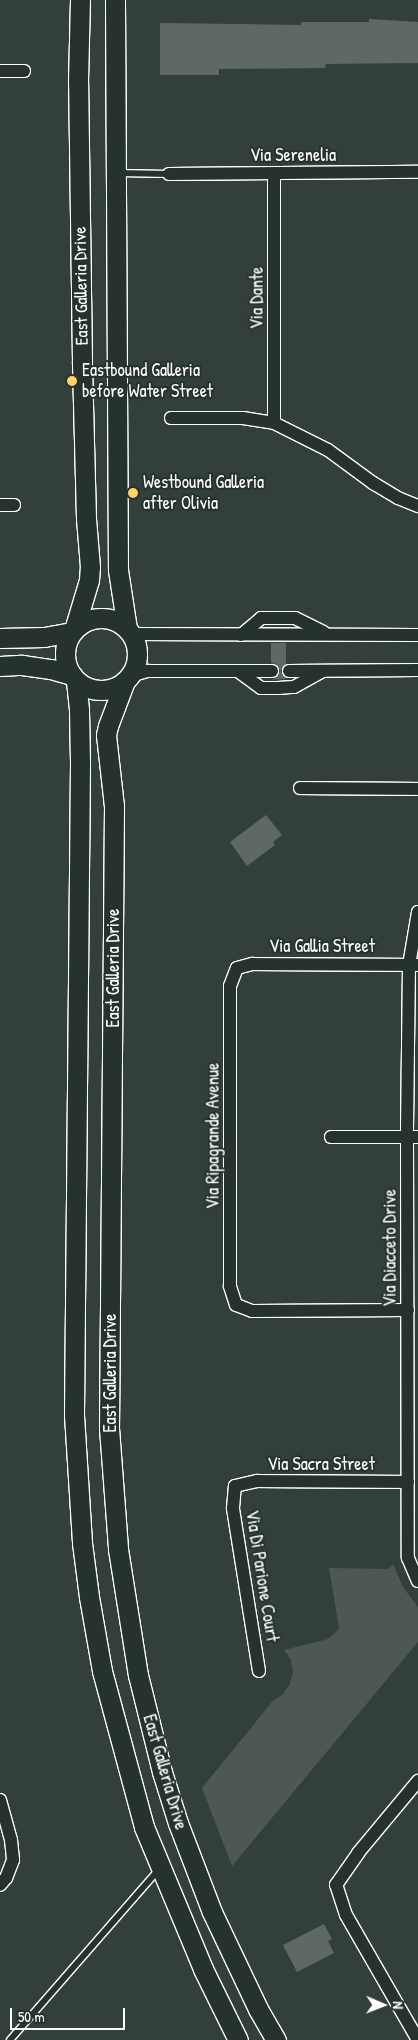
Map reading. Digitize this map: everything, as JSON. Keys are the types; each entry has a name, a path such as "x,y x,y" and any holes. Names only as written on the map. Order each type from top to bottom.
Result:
{"main road":[{"name":"East Galleria Drive","path":"73,631 89,580 90,567 86,518 79,168 80,0"},
{"name":"East Galleria Drive","path":"115,0 118,570 129,631"},
{"path":"0,666 22,665 51,669 74,678 86,687 98,690 110,689 128,678 136,665 137,653 129,631 110,618 98,617 87,620 73,631 65,647 65,659 74,678"},
{"path":"0,638 44,637 73,631"},
{"name":"East Galleria Drive","path":"74,678 80,710 74,1405 77,1488 89,1597 102,1671 139,1808 160,1868 203,1969 238,2040"},
{"name":"East Galleria Drive","path":"128,678 106,735 114,806 109,1428 117,1540 123,1593 138,1675 173,1806 212,1912 258,2009 276,2040"}],"street":[{"path":"0,71 24,71"},
{"name":"Via Serenelia","path":"169,174 418,172"},
{"name":"Via Dante","path":"274,173 274,424"},
{"path":"171,418 243,418 274,424 328,450 373,483 398,498 418,506"},
{"path":"0,505 14,505"},
{"path":"129,631 241,634 261,618 295,618 326,634 418,635"},
{"path":"239,672 261,688 278,688 294,687 326,670"},
{"path":"289,671 418,670"},
{"path":"128,678 148,671 272,671"},
{"path":"300,788 418,790"},
{"name":"Via Diacceto Drive","path":"418,912 413,965 413,1137 408,1482 408,1558 418,1582"},
{"name":"Via Gallia Street","path":"237,968 252,964 396,963 413,965"},
{"name":"Via Ripagrande Avenue","path":"237,968 230,986 230,1286 236,1305 252,1311 411,1316"},
{"path":"331,1137 413,1137"},
{"name":"Via Sacra Street","path":"235,1486 257,1481 408,1482"},
{"name":"Via Di Parione Court","path":"235,1486 233,1508 259,1671"},
{"path":"418,1781 358,1853 336,1885 346,1915 418,2040"},
{"path":"0,1800 11,1840 13,1860 3,1881"}],"lane":[{"path":"116,173 169,174"},
{"path":"10,2040 160,1868"}],"shaded area":[{"path":"393,1564 403,1587 418,1607 418,1642 232,1866 202,1788 272,1702 283,1694 290,1684 293,1672 291,1660 284,1650 328,1639 339,1629 329,1568 388,1569"}],"building":[{"path":"369,19 418,22 418,63 326,64 325,68 219,69 219,75 160,75 160,23 301,25 301,22 369,22"},
{"path":"271,643 286,643 286,664 281,671 286,679 271,680 276,678 280,671 276,664 271,663"},
{"path":"266,815 282,835 273,842 275,845 247,866 230,842"},
{"path":"324,1924 332,1939 328,1941 334,1953 297,1972 283,1945"}],"place":[{"name":"Eastbound Galleria before Water Street","path":"72,381"},
{"name":"Westbound Galleria after Olivia","path":"133,493"}]}
